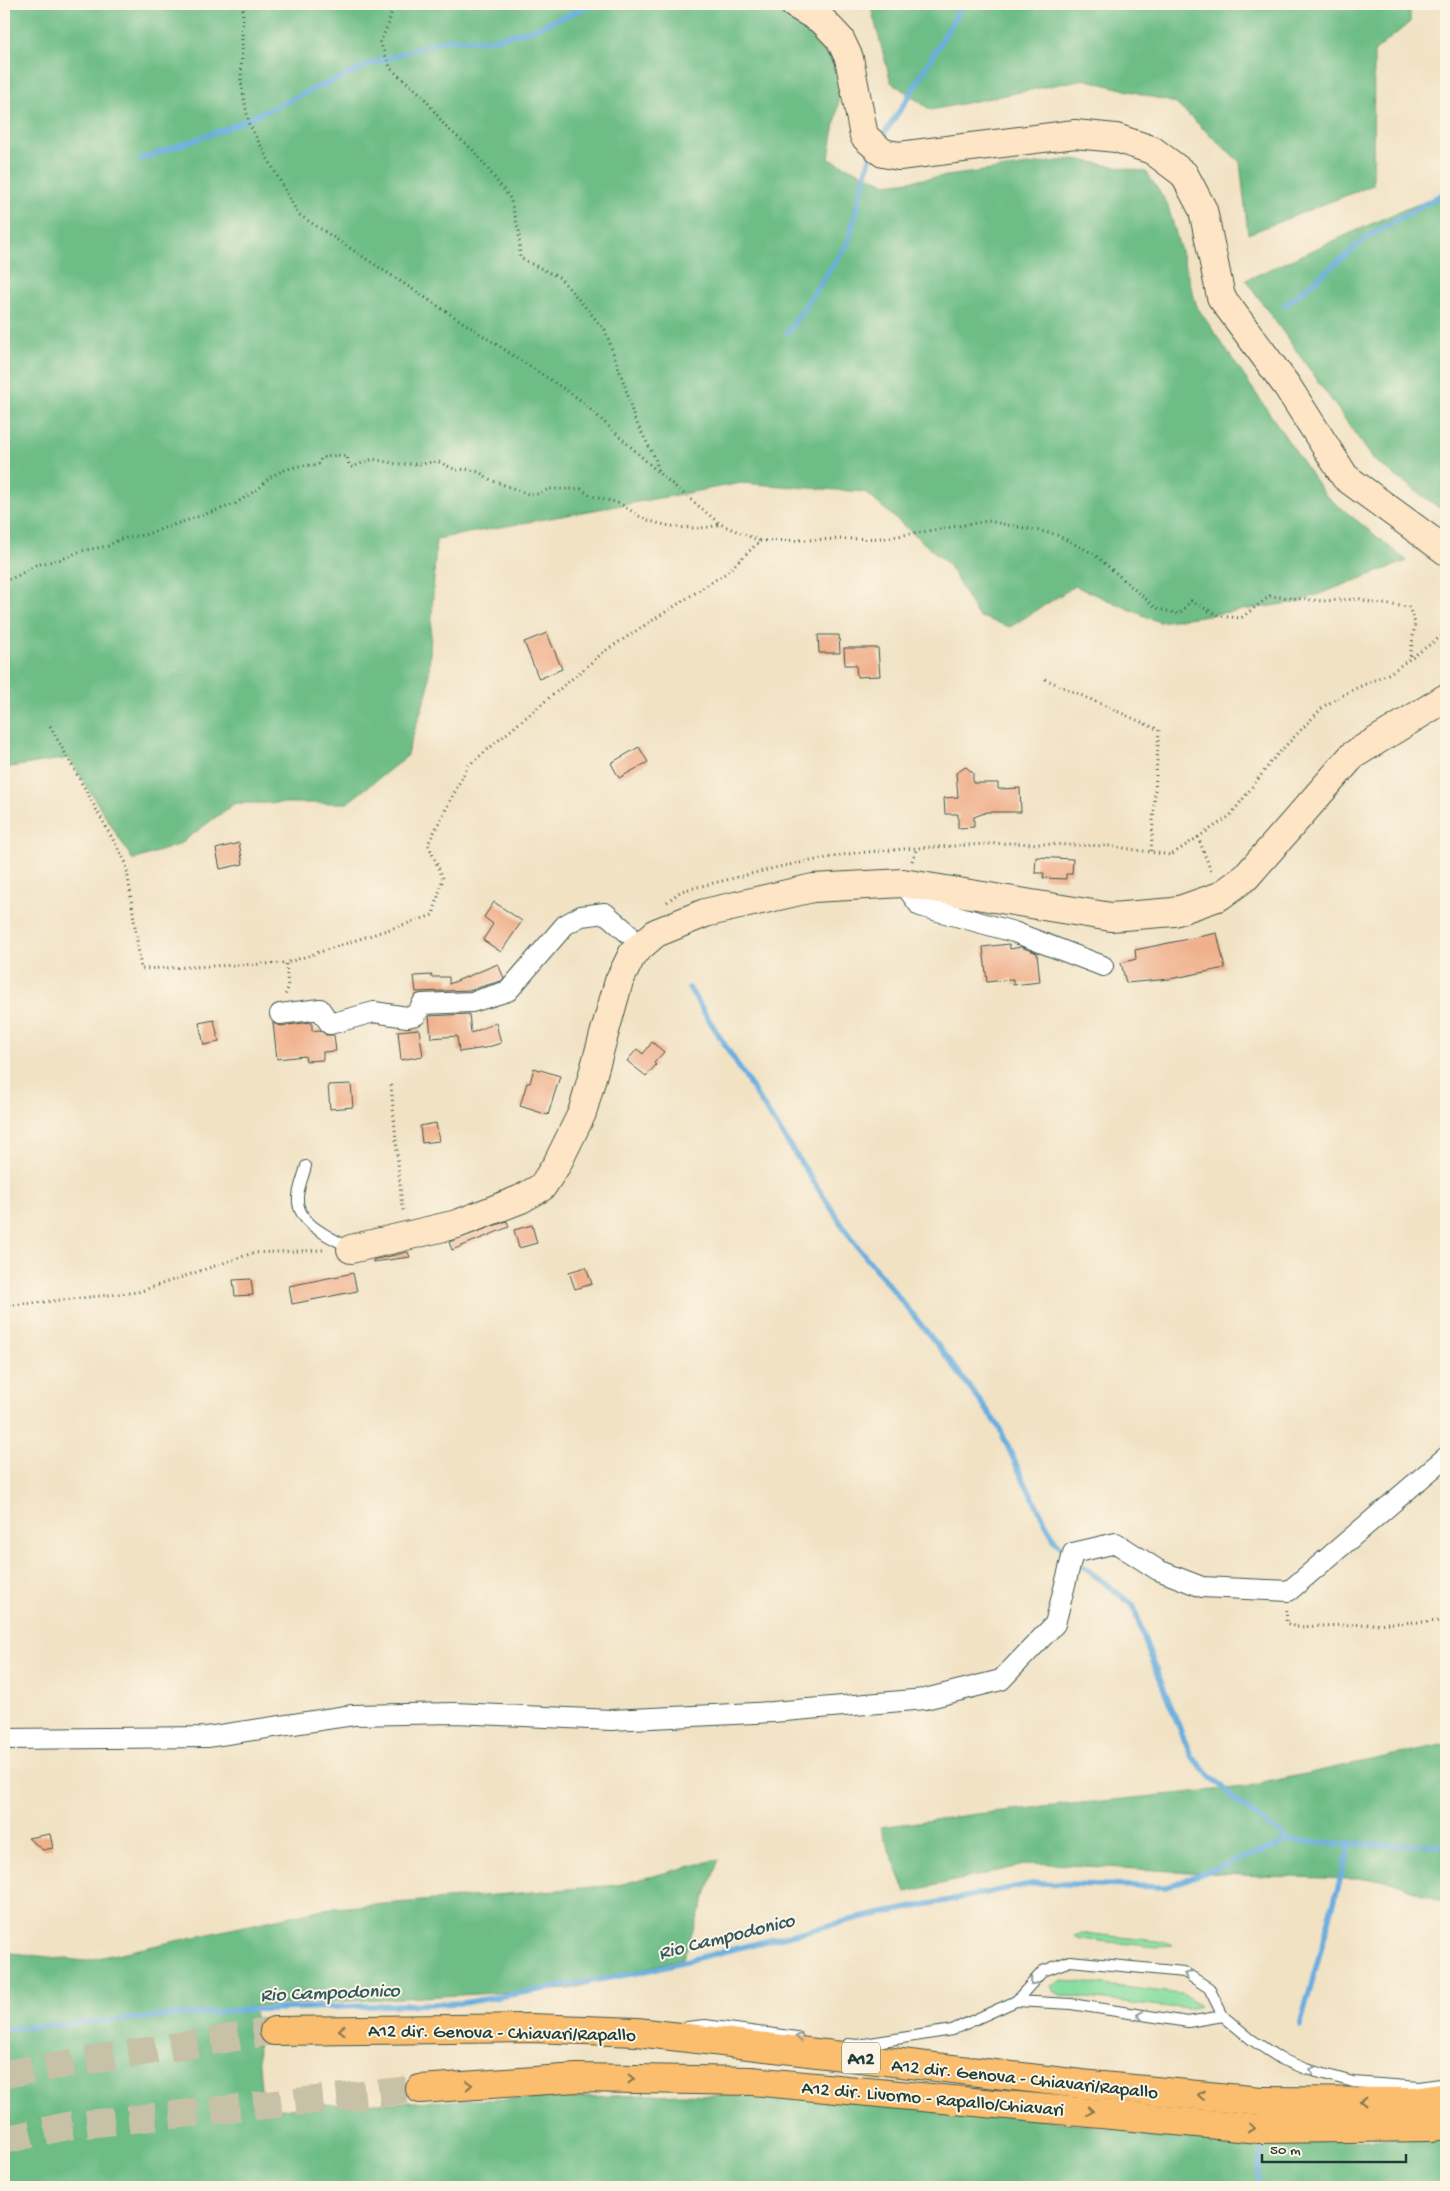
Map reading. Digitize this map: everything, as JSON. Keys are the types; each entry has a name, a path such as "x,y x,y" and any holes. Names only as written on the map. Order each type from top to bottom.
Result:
{"highway":[{"name":"A12 dir. Genova - Chiavari/Rapallo","path":"274,2031 531,2028 637,2032 1081,2084 1261,2101 1415,2102 1446,2097"},
{"name":"A12 dir. Livorno - Rapallo/Chiavari","path":"420,2089 578,2078 752,2081 1260,2129 1446,2125"}],"street":[{"path":"794,4 823,21 840,39 848,58 864,136 883,153 900,156 1075,134 1116,138 1152,150 1184,174 1203,210 1221,297 1287,386 1345,477 1446,551"},
{"path":"351,1249 456,1224 521,1199 542,1187 557,1164 582,1113 619,982 633,953 656,933 705,913 771,896 813,888 903,883 1111,918 1174,912 1220,896 1246,877 1353,755 1446,698"},
{"path":"903,883 920,906 1014,932 1102,966"},
{"path":"280,1014 320,1009 330,1024 374,1012 407,1017 416,1015 422,1004 472,1002 508,991 564,925 581,916 606,913 628,933"},
{"path":"4,1739 206,1737 353,1715 455,1714 611,1720 773,1712 924,1699 1001,1680 1055,1624 1073,1554 1116,1543 1158,1570 1202,1587 1289,1591 1446,1457"}],"lane":[{"path":"306,1166 298,1197 299,1208 315,1228 351,1249"},
{"path":"839,2042 858,2045 952,2030 1016,2001 1042,1971 1070,1961 1184,1972 1209,1988 1223,2016 1252,2040 1280,2059 1306,2069 1353,2082 1420,2087 1446,2084"},
{"path":"1016,2001 1071,2004 1188,2022 1223,2016"},
{"path":"637,2032 705,2025 810,2039"}],"path":[{"path":"242,4 241,82 249,124 298,214 578,398 659,473 720,524 760,541 886,538 988,521 1055,534 1094,554 1156,608 1179,614 1191,601 1219,616 1241,618 1270,596 1323,601 1360,598 1374,603 1410,607 1415,623 1410,658"},
{"path":"392,4 389,23 380,42 392,69 422,95 446,127 474,151 510,198 519,231 520,258 560,278 606,330 634,418 655,458 659,473"},
{"path":"4,581 36,565 62,559 81,551 108,546 120,539 144,536 235,504 246,495 259,489 270,478 294,467 306,464 314,466 319,464 320,458 338,455 347,457 349,465 352,467 373,460 397,464 437,462 456,470 466,469 479,472 491,480 528,494 538,494 549,490 581,489 591,497 618,503 631,509 642,518 664,525 710,528 720,524"},
{"path":"50,726 126,863 141,969 286,963 433,915 443,878 428,844 468,766 605,651 726,573 760,541"},
{"path":"918,848 1007,843 1109,846 1171,856 1230,816 1274,758 1324,706 1350,691 1390,673 1446,633"},
{"path":"1045,679 1159,730 1151,852"},
{"path":"1198,837 1220,896"},
{"path":"280,1014 288,988 286,963"},
{"path":"391,1085 402,1207 410,1235"},
{"path":"4,1306 138,1292 253,1253 351,1249"},
{"path":"1289,1591 1286,1623 1296,1627 1446,1621"}],"green space":[{"path":"4,4 769,4 810,35 836,65 840,85 829,159 887,184 1074,159 1146,172 1167,203 1197,307 1325,495 1407,561 1298,602 1159,622 1075,586 1010,627 978,616 948,564 865,492 741,483 436,539 428,689 406,757 347,803 235,803 178,845 133,860 69,758 4,768"},
{"path":"870,4 1410,4 1410,22 1374,52 1373,185 1248,234 1240,162 1175,103 1084,79 931,110 891,82"},
{"path":"1446,194 1446,513 1374,460 1246,280 1398,212"},
{"path":"1446,1744 1446,1904 1389,1880 1260,1876 1033,1863 906,1892 880,1827 992,1812 1244,1787"},
{"path":"719,1859 683,1958 570,1989 254,2006 263,2112 310,2105 683,2094 925,2104 1255,2146 1446,2136 1446,2187 4,2187 4,1952 84,1961 323,1909 618,1885"},
{"path":"1083,1933 1166,1942 1173,1946 1158,1947 1080,1939 1075,1936"},
{"path":"1062,1980 1182,1994 1200,2006 1188,2009 1060,1995 1054,1992 1051,1986"}],"building":[{"path":"547,633 562,669 539,679 524,642"},
{"path":"818,635 839,635 840,653 819,653"},
{"path":"844,648 878,648 880,676 857,677 856,665 845,665"},
{"path":"639,747 648,762 619,778 611,763"},
{"path":"966,767 973,773 973,783 998,783 998,789 1020,788 1021,812 987,812 974,817 974,827 958,828 958,814 945,814 944,798 958,797 956,773"},
{"path":"239,843 243,864 220,869 216,849"},
{"path":"1036,857 1073,859 1072,874 1066,874 1066,879 1043,878 1044,873 1035,873"},
{"path":"494,902 522,921 501,952 483,940 493,924 484,917"},
{"path":"1217,933 1225,968 1170,979 1126,983 1121,963 1136,959 1135,950"},
{"path":"1009,944 1010,949 1021,947 1037,953 1040,982 1013,985 1013,979 987,982 983,947"},
{"path":"498,964 504,978 501,981 470,990 416,992 414,976 432,975 431,977 449,977 449,984"},
{"path":"469,1014 471,1033 496,1023 501,1043 485,1048 459,1052 457,1036 431,1038 429,1016"},
{"path":"214,1020 219,1042 204,1045 199,1023"},
{"path":"312,1022 312,1031 320,1030 326,1035 334,1035 336,1051 323,1052 323,1060 306,1061 305,1056 277,1059 273,1023 281,1026"},
{"path":"419,1029 423,1056 401,1060 398,1031"},
{"path":"652,1042 664,1052 646,1076 627,1061 637,1049 643,1054"},
{"path":"534,1068 560,1076 548,1115 520,1106"},
{"path":"351,1084 353,1107 330,1109 328,1085"},
{"path":"436,1123 439,1141 422,1143 420,1126"},
{"path":"507,1221 509,1227 452,1250 449,1242"},
{"path":"532,1225 537,1243 519,1248 514,1230"},
{"path":"408,1252 410,1257 373,1262 373,1260"},
{"path":"586,1267 592,1284 575,1289 569,1272"},
{"path":"353,1273 357,1291 292,1304 289,1286"},
{"path":"251,1279 253,1295 235,1296 233,1280"},
{"path":"50,1834 53,1848 43,1850 28,1838"}],"waterway":[{"path":"141,159 225,129 371,64 447,39 490,40 531,30 595,4"},
{"path":"880,140 906,101 963,4"},
{"path":"787,333 848,243 871,154"},
{"path":"1285,305 1369,236 1446,192"},
{"path":"689,988 759,1099 852,1240 944,1353 998,1425 1055,1541 1068,1553"},
{"path":"1076,1561 1133,1605 1149,1652 1191,1756 1237,1802 1289,1841"},
{"name":"Rio Campodonico","path":"4,2029 240,2010 463,2003 637,1973 859,1918 1036,1883 1166,1887 1289,1841 1446,1845"},
{"path":"1300,2025 1350,1844"},
{"path":"1258,2187 1258,2168 1262,2153"}],"tunnel":[{"path":"4,2074 274,2031"},
{"path":"4,2140 67,2126 420,2089"}]}
